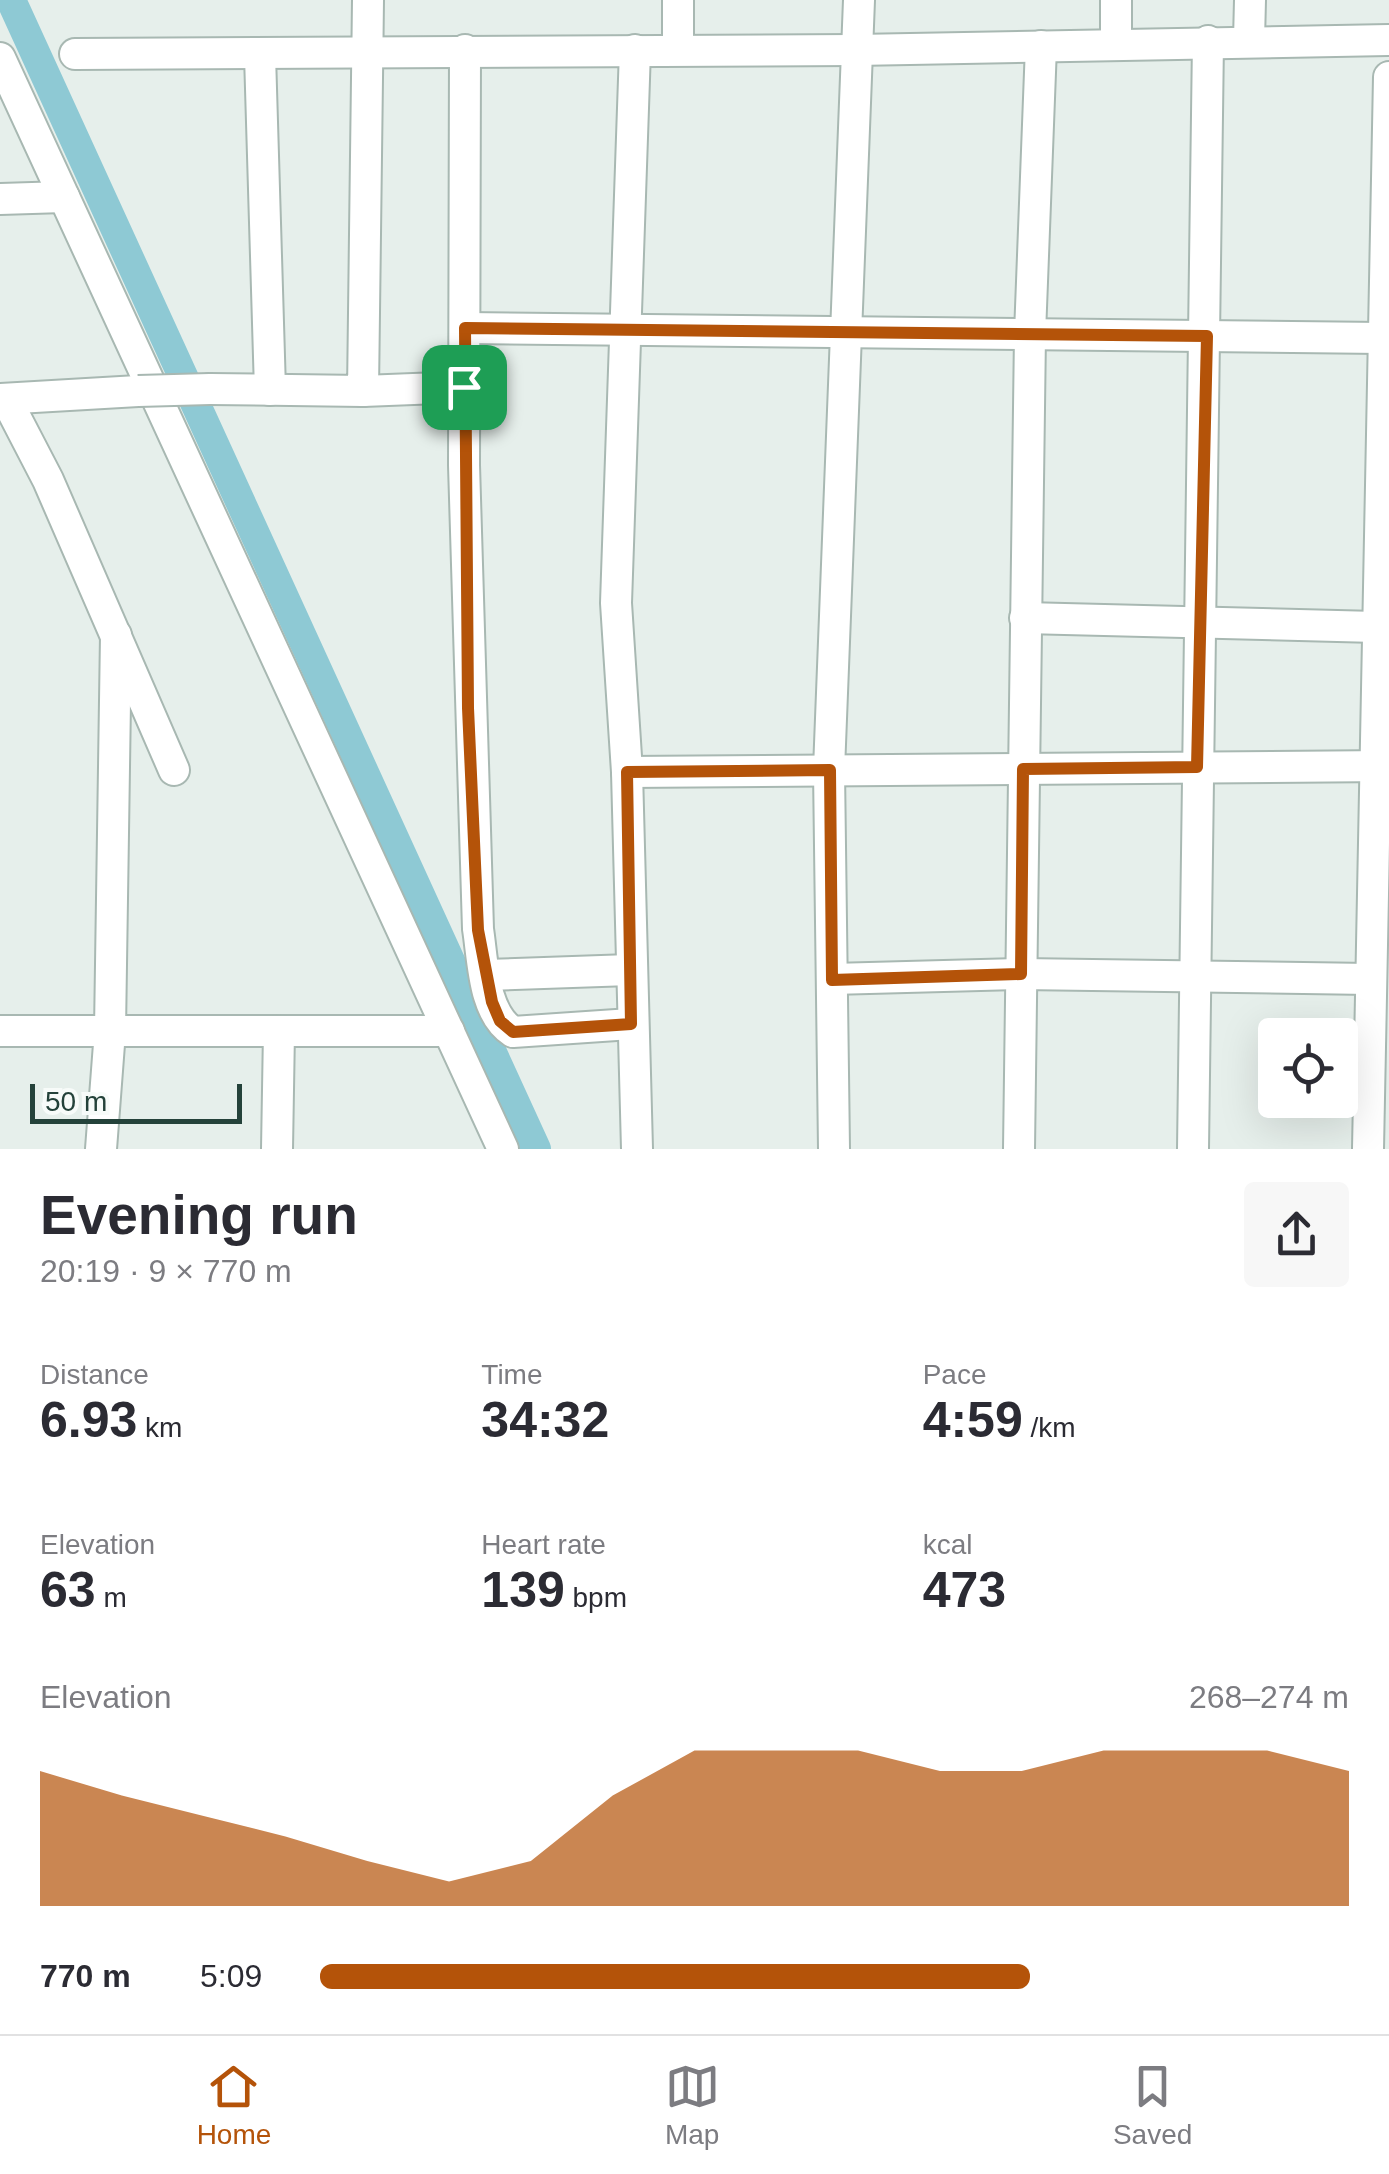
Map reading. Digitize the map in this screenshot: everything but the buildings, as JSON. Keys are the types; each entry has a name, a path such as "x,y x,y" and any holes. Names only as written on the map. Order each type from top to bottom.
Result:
{"street":[{"path":"363,391 368,0"},
{"path":"678,0 678,50"},
{"path":"834,1149 830,770 859,0"},
{"path":"1116,0 1116,44"},
{"path":"1249,40 1250,0"},
{"path":"75,54 260,55 368,49 856,50 1389,40"},
{"path":"1192,1149 1207,336 1208,41"},
{"path":"1019,1149 1030,334 1040,46"},
{"path":"464,50 468,708 478,930 500,1021 513,1032 631,1024"},
{"path":"635,50 616,604 627,772 637,1149"},
{"path":"260,55 270,390"},
{"path":"0,58 503,1149"},
{"path":"1368,1149 1370,979 1381,766 1376,627 1385,417 1382,338 1389,77"},
{"path":"0,199 64,197"},
{"path":"465,328 1382,338"},
{"path":"174,770 48,480 3,398 210,389 363,391 464,387"},
{"path":"1026,618 1376,627"},
{"path":"100,1149 110,1031 116,635"},
{"path":"627,772 1381,766"},
{"path":"486,975 630,970"},
{"path":"832,980 1021,974 1370,979"},
{"path":"0,1031 449,1032"},
{"path":"278,1149 279,1031"}],"waterway":[{"path":"11,0 536,1149"}],"route":[{"path":"465,328 1207,336 1197,767 1023,769 1021,974 832,980 830,770 627,772 631,1024 513,1032 500,1021 492,1002 478,930 468,708 464,387 465,328"}]}
